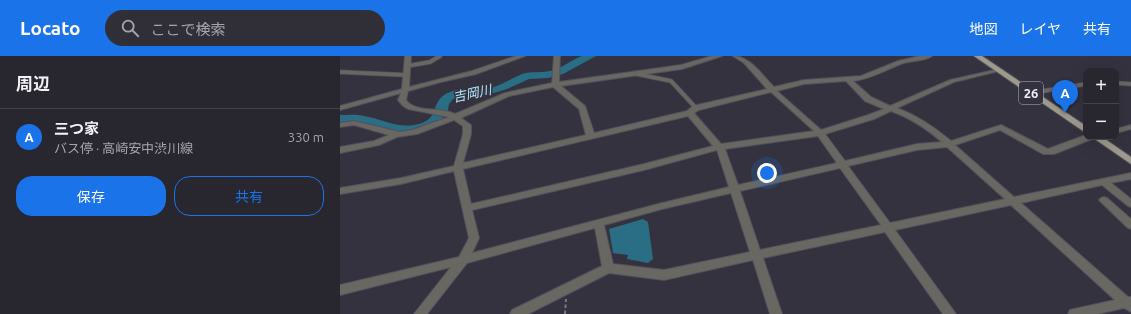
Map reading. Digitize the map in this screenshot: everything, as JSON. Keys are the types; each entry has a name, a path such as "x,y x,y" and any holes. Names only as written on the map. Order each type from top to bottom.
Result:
{"main road":[{"name":"26","path":"977,56 1083,128"},
{"path":"1100,140 1131,161"}],"street":[{"path":"408,56 405,90 402,100 404,103 411,108 446,113 455,117 466,125 467,134 458,168 474,238 463,260 420,314"},
{"path":"499,56 505,62"},
{"path":"340,108 474,73 522,56"},
{"path":"555,85 557,56"},
{"path":"340,150 376,143 397,134 414,132 455,117 507,94 555,85 682,67 719,56"},
{"path":"736,56 746,62 773,90 820,133 889,227 950,314"},
{"path":"340,191 401,181 591,137 804,82 862,78 900,62 929,56"},
{"path":"468,208 644,167 720,147 820,133 871,117 952,81 997,70"},
{"path":"848,79 868,99 891,108 931,128 1129,304"},
{"path":"555,85 582,108 591,137"},
{"path":"693,111 720,147 776,314"},
{"path":"340,125 354,123 397,134"},
{"path":"340,290 463,260 735,189 917,147 950,144 1001,127 1046,152 1051,152 1083,139"},
{"path":"1119,131 1131,127"},
{"path":"1119,131 1131,137"},
{"path":"516,314 608,268 664,275 1131,176"},
{"path":"1102,181 1131,205"},
{"path":"1104,200 1131,225"},
{"path":"1114,209 1131,205"},
{"path":"599,224 608,268"},
{"path":"1074,314 1129,304"}],"lane":[{"path":"407,66 430,62 440,56"},
{"path":"340,72 406,75"},
{"path":"636,73 671,81 693,111"},
{"path":"1119,83 1131,84"},
{"path":"1031,93 1083,84"}],"path":[{"path":"565,314 566,289"}],"water":[{"path":"643,219 648,222 653,259 648,263 627,259 628,255 613,253 609,229"}],"waterway":[{"name":"吉岡川","path":"340,119 363,119 384,124 395,130 414,129 429,125 436,119 442,110 443,103 449,97 466,92 487,92 503,87 527,76 548,75 559,72 571,64 591,56"}],"place":[{"name":"三つ家","path":"1065,113"}]}
